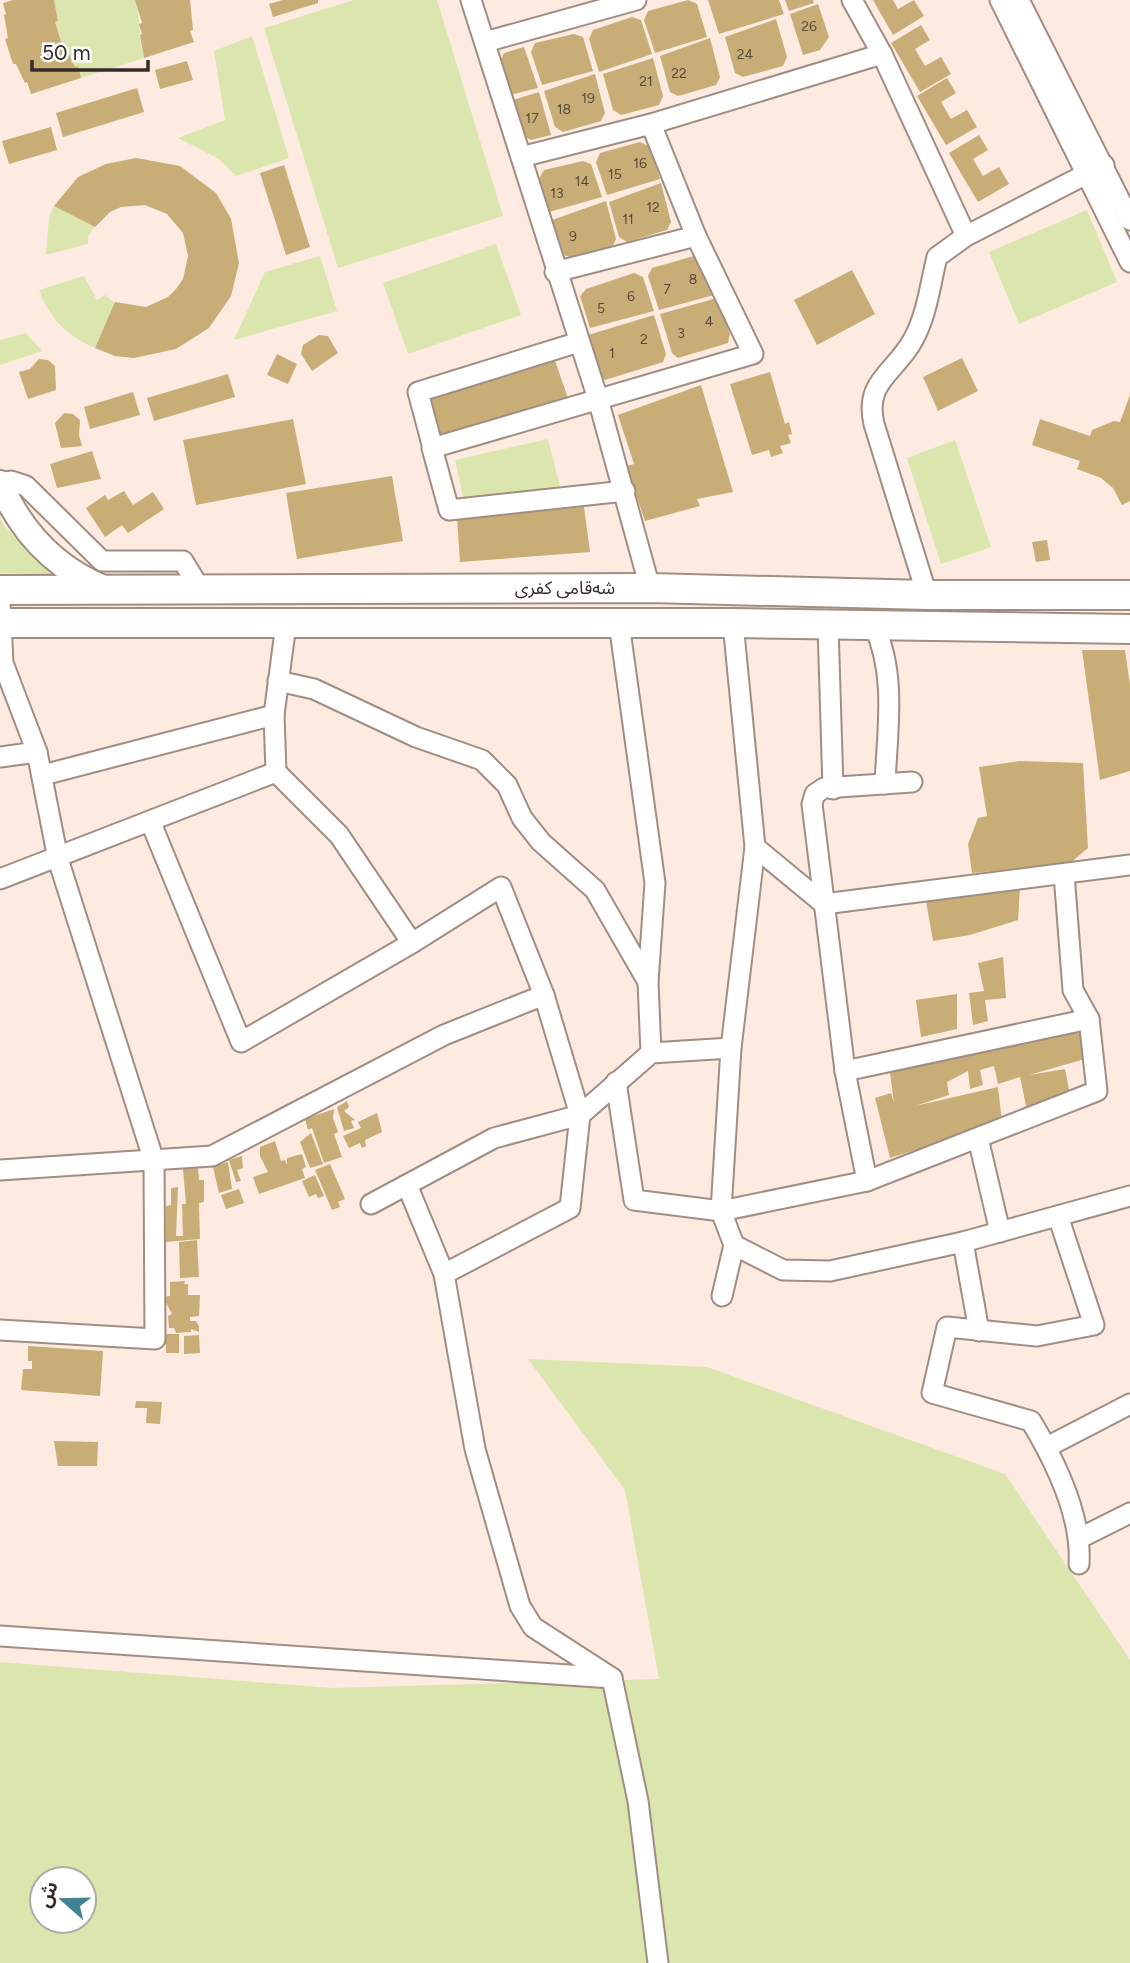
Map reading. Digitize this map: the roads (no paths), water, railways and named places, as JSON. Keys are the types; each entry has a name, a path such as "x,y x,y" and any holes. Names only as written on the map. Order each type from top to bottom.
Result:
{"highway":[{"name":"شەقامی کفری","path":"0,590 650,589 926,595 1130,595"},
{"name":"شەقامی کفری","path":"1,616 286,624 733,623 1130,629"}],"main road":[{"path":"0,483 15,514 44,549 80,579 106,590"}],"street":[{"path":"471,0 555,272 598,399 650,589"},
{"path":"485,42 636,0"},
{"path":"852,0 882,54 966,236"},
{"path":"1000,0 1086,174 1114,188"},
{"path":"1019,0 1130,220"},
{"path":"521,157 651,124 882,54"},
{"path":"433,448 753,354 696,236 651,124"},
{"path":"926,595 874,424 872,397 877,385 912,341 927,306 937,257 966,236 1104,165"},
{"path":"1114,188 1130,262"},
{"path":"555,272 696,236"},
{"path":"579,342 418,392 449,510 625,491"},
{"path":"0,483 11,481 26,486 102,561 183,561 200,589"},
{"path":"0,1330 155,1339 154,1161 58,859 37,752 2,664 1,616"},
{"path":"620,623 655,883 648,982 651,1053"},
{"path":"722,1296 734,1245 721,1211 731,1048 755,847 733,623"},
{"path":"286,624 274,715 276,772 339,835 412,943"},
{"path":"828,625 833,789"},
{"path":"874,626 882,644 888,677 885,785"},
{"path":"278,681 314,689 416,737 482,760 507,785 522,818 541,842 595,890 648,982"},
{"path":"43,775 274,715"},
{"path":"0,757 37,752"},
{"path":"0,879 151,823 276,772"},
{"path":"867,1181 845,1071 812,804 815,794 824,788 912,782"},
{"path":"151,823 241,1042 412,943 501,887 544,995 580,1115 570,1208 444,1274"},
{"path":"755,847 824,904 1130,865"},
{"path":"616,1082 634,1200 721,1211 867,1181 1097,1091 1089,1019 1073,990 1064,874"},
{"path":"0,1170 212,1156 444,1035 544,995"},
{"path":"845,1071 1089,1019"},
{"path":"371,1204 494,1138 580,1115 651,1053 731,1048"},
{"path":"978,1138 1000,1232"},
{"path":"407,1185 444,1274 475,1449 520,1606 533,1627 612,1678 638,1801 658,1963"},
{"path":"734,1245 783,1270 830,1271 963,1242 1130,1196"},
{"path":"1058,1216 1094,1325 1037,1336 947,1327 932,1394 1031,1421 1047,1447 1080,1538 1079,1564"},
{"path":"963,1242 979,1331"},
{"path":"1047,1447 1130,1404"},
{"path":"1080,1538 1130,1513"},
{"path":"0,1636 612,1678"}]}
